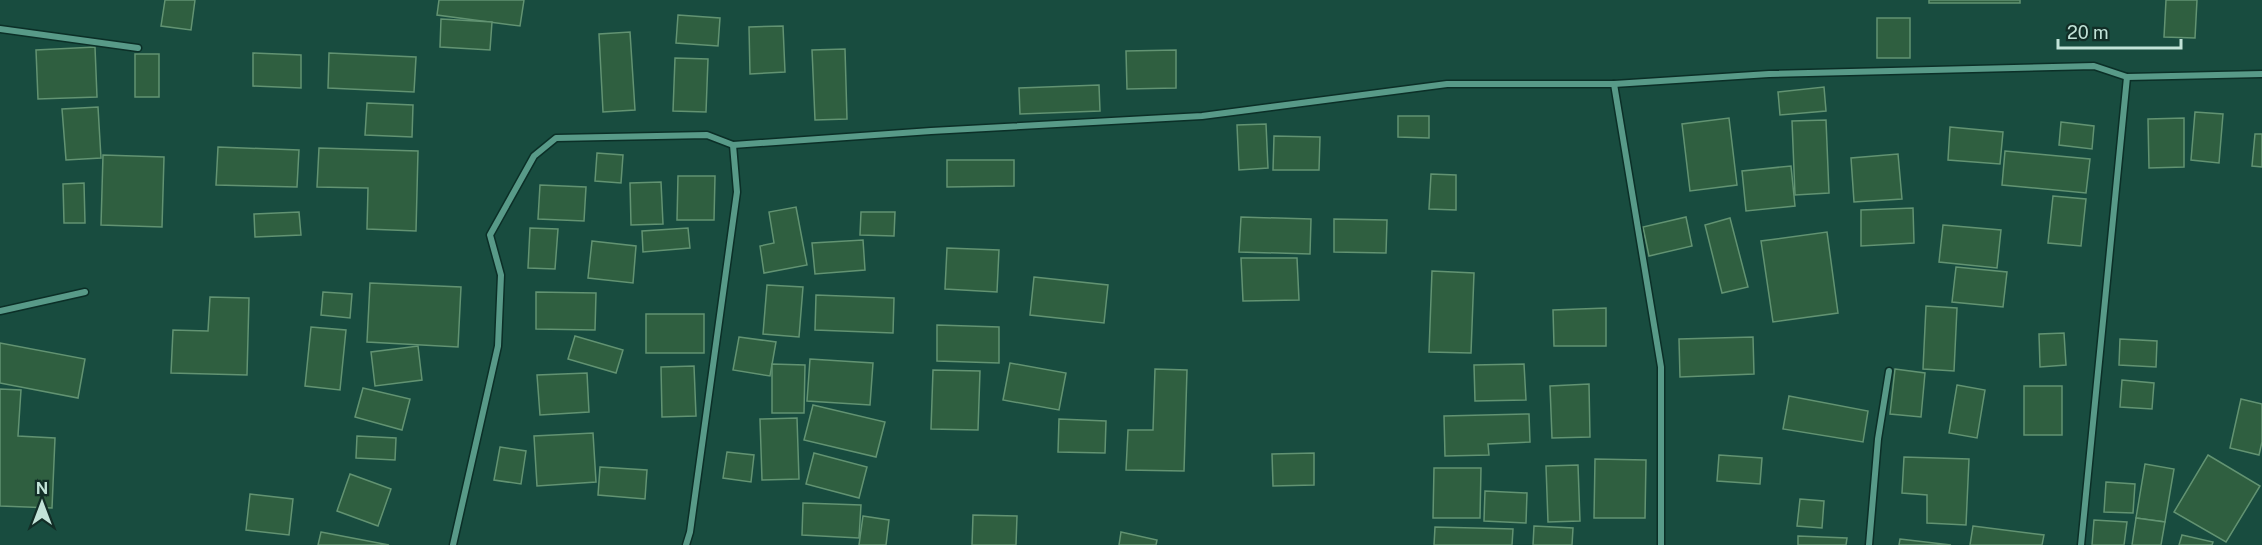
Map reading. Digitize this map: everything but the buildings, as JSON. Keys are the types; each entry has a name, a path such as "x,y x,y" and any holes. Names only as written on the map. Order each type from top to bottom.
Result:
{"street":[{"path":"0,29 138,48"},
{"path":"453,545 498,346 501,275 490,235 534,156 556,138 707,135 733,145 1202,116 1448,84 1614,84 1769,74 2094,66 2127,77 2262,74"},
{"path":"2081,545 2127,77"},
{"path":"1614,84 1661,367 1661,545"},
{"path":"686,545 690,532 737,192 733,145"},
{"path":"0,311 85,292"},
{"path":"1869,545 1878,439 1889,371"}]}
